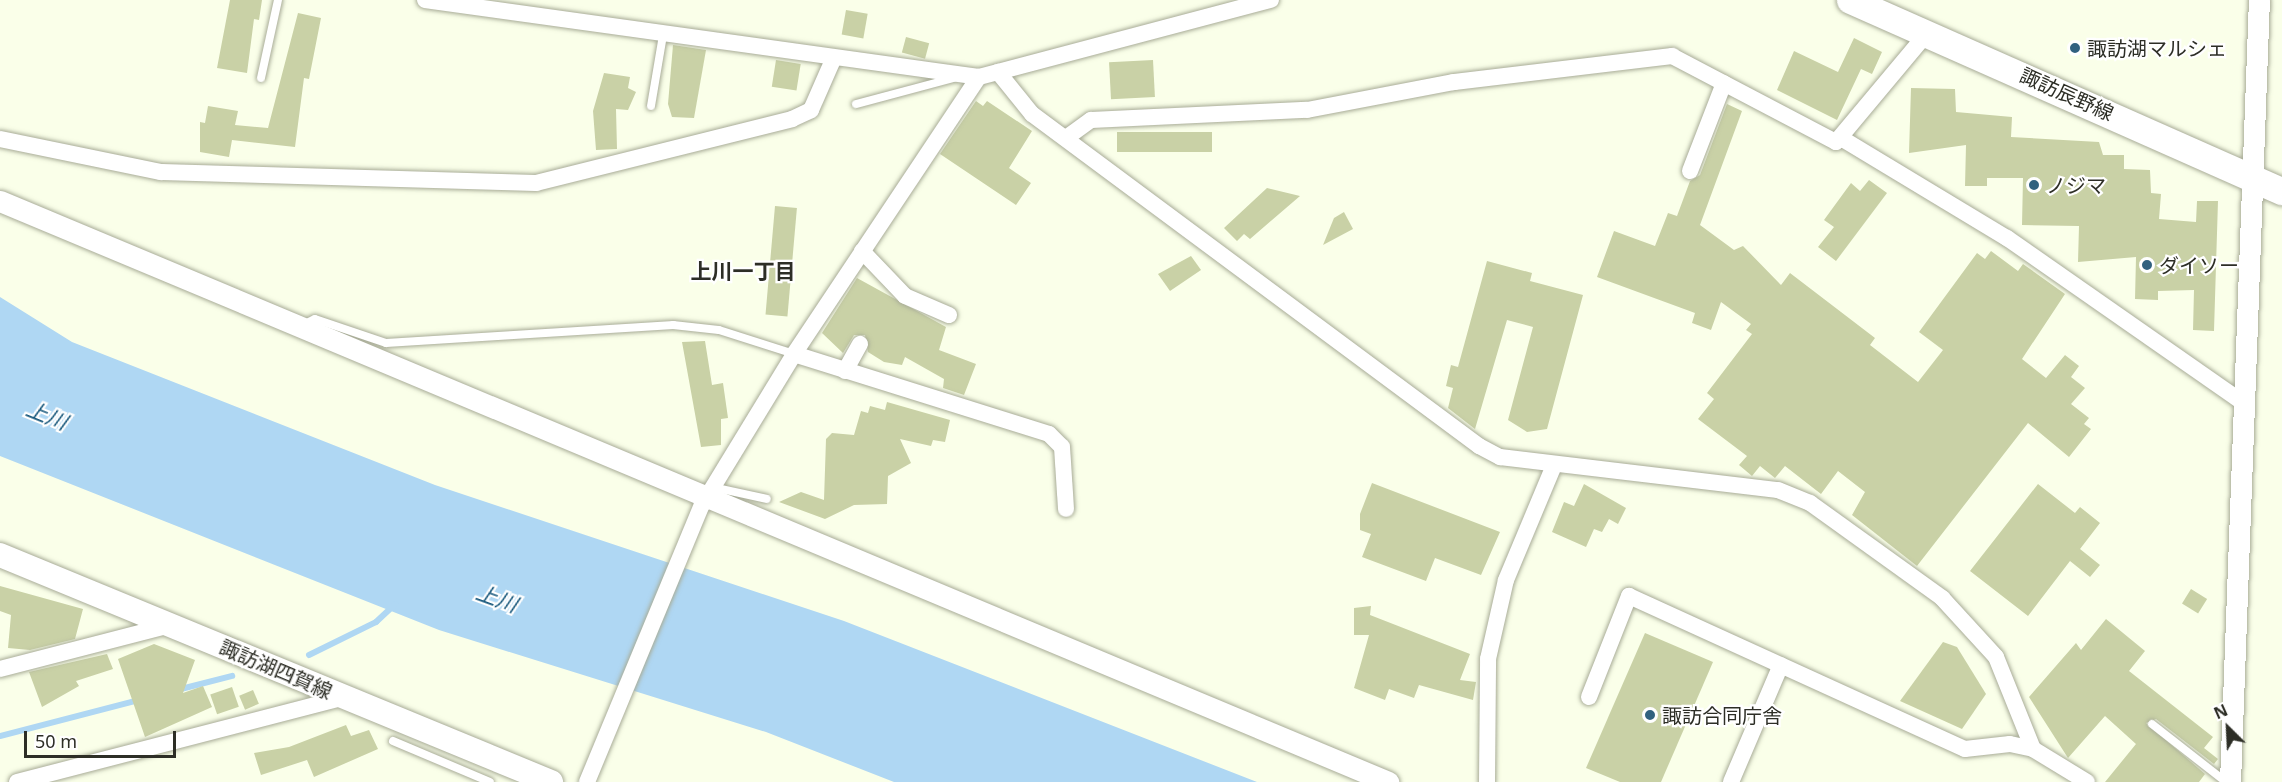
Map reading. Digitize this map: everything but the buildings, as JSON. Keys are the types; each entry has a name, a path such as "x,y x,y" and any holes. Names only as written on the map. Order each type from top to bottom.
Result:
{"main road":[{"name":"諏訪辰野線","path":"1850,0 2252,175 2282,191"},
{"name":"諏訪湖四賀線","path":"0,555 551,782"}],"street":[{"path":"425,0 834,60 980,77 1271,0"},
{"path":"2228,782 2259,0"},
{"path":"1066,138 1091,120 1307,110 1454,82 1672,56 1836,142 1927,33"},
{"path":"0,139 161,172 536,183 792,119 811,110 834,60"},
{"path":"998,72 1032,114 1479,446 1500,457 1554,465 1778,490 1810,503 1942,598 1996,657 2033,749"},
{"path":"587,782 707,495 794,354 980,77"},
{"path":"1690,171 1724,83"},
{"path":"1841,138 2007,238 2242,402"},
{"path":"0,201 1388,782"},
{"path":"862,251 905,296 949,315"},
{"path":"845,370 860,344"},
{"path":"794,354 1049,434 1062,447 1066,509"},
{"path":"1487,782 1488,659 1506,580 1554,465"},
{"path":"1589,697 1629,596 1965,749 2010,744 2033,749 2087,782"},
{"path":"0,669 170,625"},
{"path":"1731,782 1781,665"},
{"path":"17,782 345,698"}],"lane":[{"path":"261,78 278,0"},
{"path":"651,106 663,35"},
{"path":"856,104 958,76"},
{"path":"300,327 315,319 386,343 673,325 719,330 794,354"},
{"path":"707,495 767,499"},
{"path":"2152,724 2228,782"},
{"path":"393,741 490,782"}],"water":[{"name":"上川","path":"0,297 72,342 435,485 844,621 1257,782 894,782 766,732 439,630 0,456"}],"waterway":[{"path":"309,655 376,622 395,604"},
{"path":"177,690 232,676"},
{"path":"0,736 139,700"}],"place":[{"name":"諏訪湖マルシェ","path":"2075,48"},
{"name":"ノジマ","path":"2034,185"},
{"name":"ダイソー","path":"2147,265"},
{"name":"諏訪合同庁舎","path":"1650,715"}],"district":[{"name":"上川一丁目","path":"743,271"}]}
